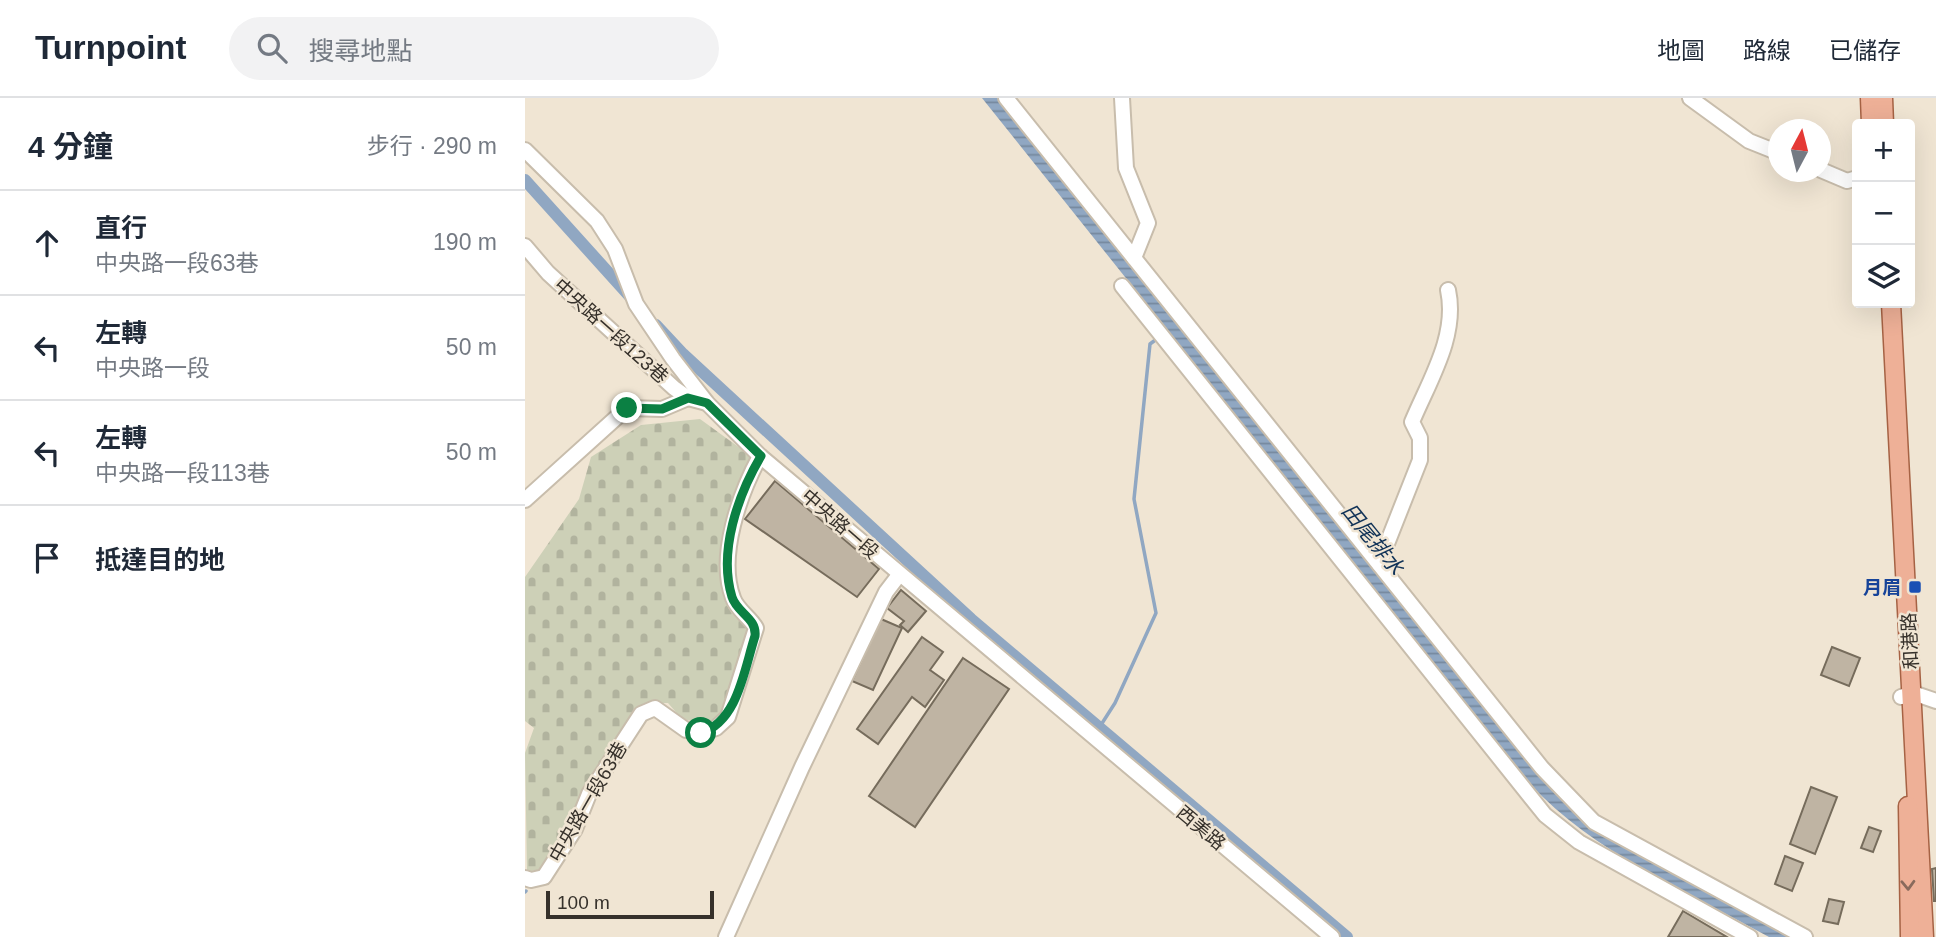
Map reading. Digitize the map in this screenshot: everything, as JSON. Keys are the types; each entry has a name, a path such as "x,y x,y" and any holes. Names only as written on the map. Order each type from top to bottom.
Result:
{"main road":[{"path":"1870,98 1871,119"},
{"path":"1883,98 1884,119"},
{"name":"和港路","path":"1880,308 1924,937"},
{"name":"和港路","path":"1891,308 1907,695 1910,937"}],"street":[{"path":"1006,98 1542,768 1594,822 1805,937"},
{"path":"1122,98 1126,168 1148,223 1135,258"},
{"path":"1690,98 1749,141 1768,149"},
{"name":"中央路一段","path":"525,150 597,221 615,249 636,304 707,403 761,456 1069,718"},
{"path":"1831,174 1847,181 1852,180"},
{"name":"中央路一段123巷","path":"525,246 548,274 688,398 707,403"},
{"path":"1122,286 1545,815 1579,842 1750,937"},
{"path":"1379,564 1420,460 1420,438 1412,422 1451,328 1452,309 1448,290"},
{"path":"525,500 627,408 662,409 688,398"},
{"name":"中央路一段63巷","path":"525,878 531,880 544,877 575,829 589,794 641,714 655,708 686,730 701,733 716,728 728,717 756,628 731,595 729,538 761,456"},
{"path":"726,937 802,767 886,592 899,575"},
{"path":"1907,695 1936,701"},
{"name":"西美路","path":"1069,718 1332,937"},
{"path":"1579,842 1594,822"}],"green space":[{"path":"700,419 751,456 731,512 721,556 723,595 733,615 751,630 726,708 709,727 681,718 668,703 644,703 587,788 565,833 541,869 527,872 525,753 534,728 525,721 525,577 579,499 591,457 641,425"}],"water":[{"path":"982,98 1002,98 1583,819 1796,937 1769,937 1642,869 1583,831 1530,784"}],"building":[{"path":"775,481 879,569 857,597 745,519"},
{"path":"901,590 926,611 908,632 900,625 904,621 887,608"},
{"path":"881,619 902,628 873,690 852,681"},
{"path":"922,637 943,652 930,670 944,680 925,707 912,697 878,744 857,729"},
{"path":"1832,647 1860,658 1849,686 1821,675"},
{"path":"963,658 1009,689 915,827 869,796"},
{"path":"1811,787 1837,797 1815,854 1790,844"},
{"path":"1869,827 1881,831 1873,852 1861,848"},
{"path":"1785,856 1803,863 1792,891 1775,884"},
{"path":"1936,868 1936,901 1934,901 1932,869"},
{"path":"1829,899 1844,902 1838,924 1823,921"},
{"path":"1683,911 1727,937 1668,937"}],"waterway":[{"path":"525,180 634,301"},
{"path":"656,325 683,354 971,619 1347,937"},
{"path":"1099,728 1115,703 1156,613 1134,499 1150,344 1158,338"}],"place":[{"name":"月眉","path":"1915,587"}],"route":[{"path":"627,408 662,409 688,398 707,403 761,456 752,471 729,538 728,559 731,595 736,605 754,624 755,636 728,717 716,728 701,733"}],"water label":[{"name":"田尾排水","path":"1373,539"}]}
